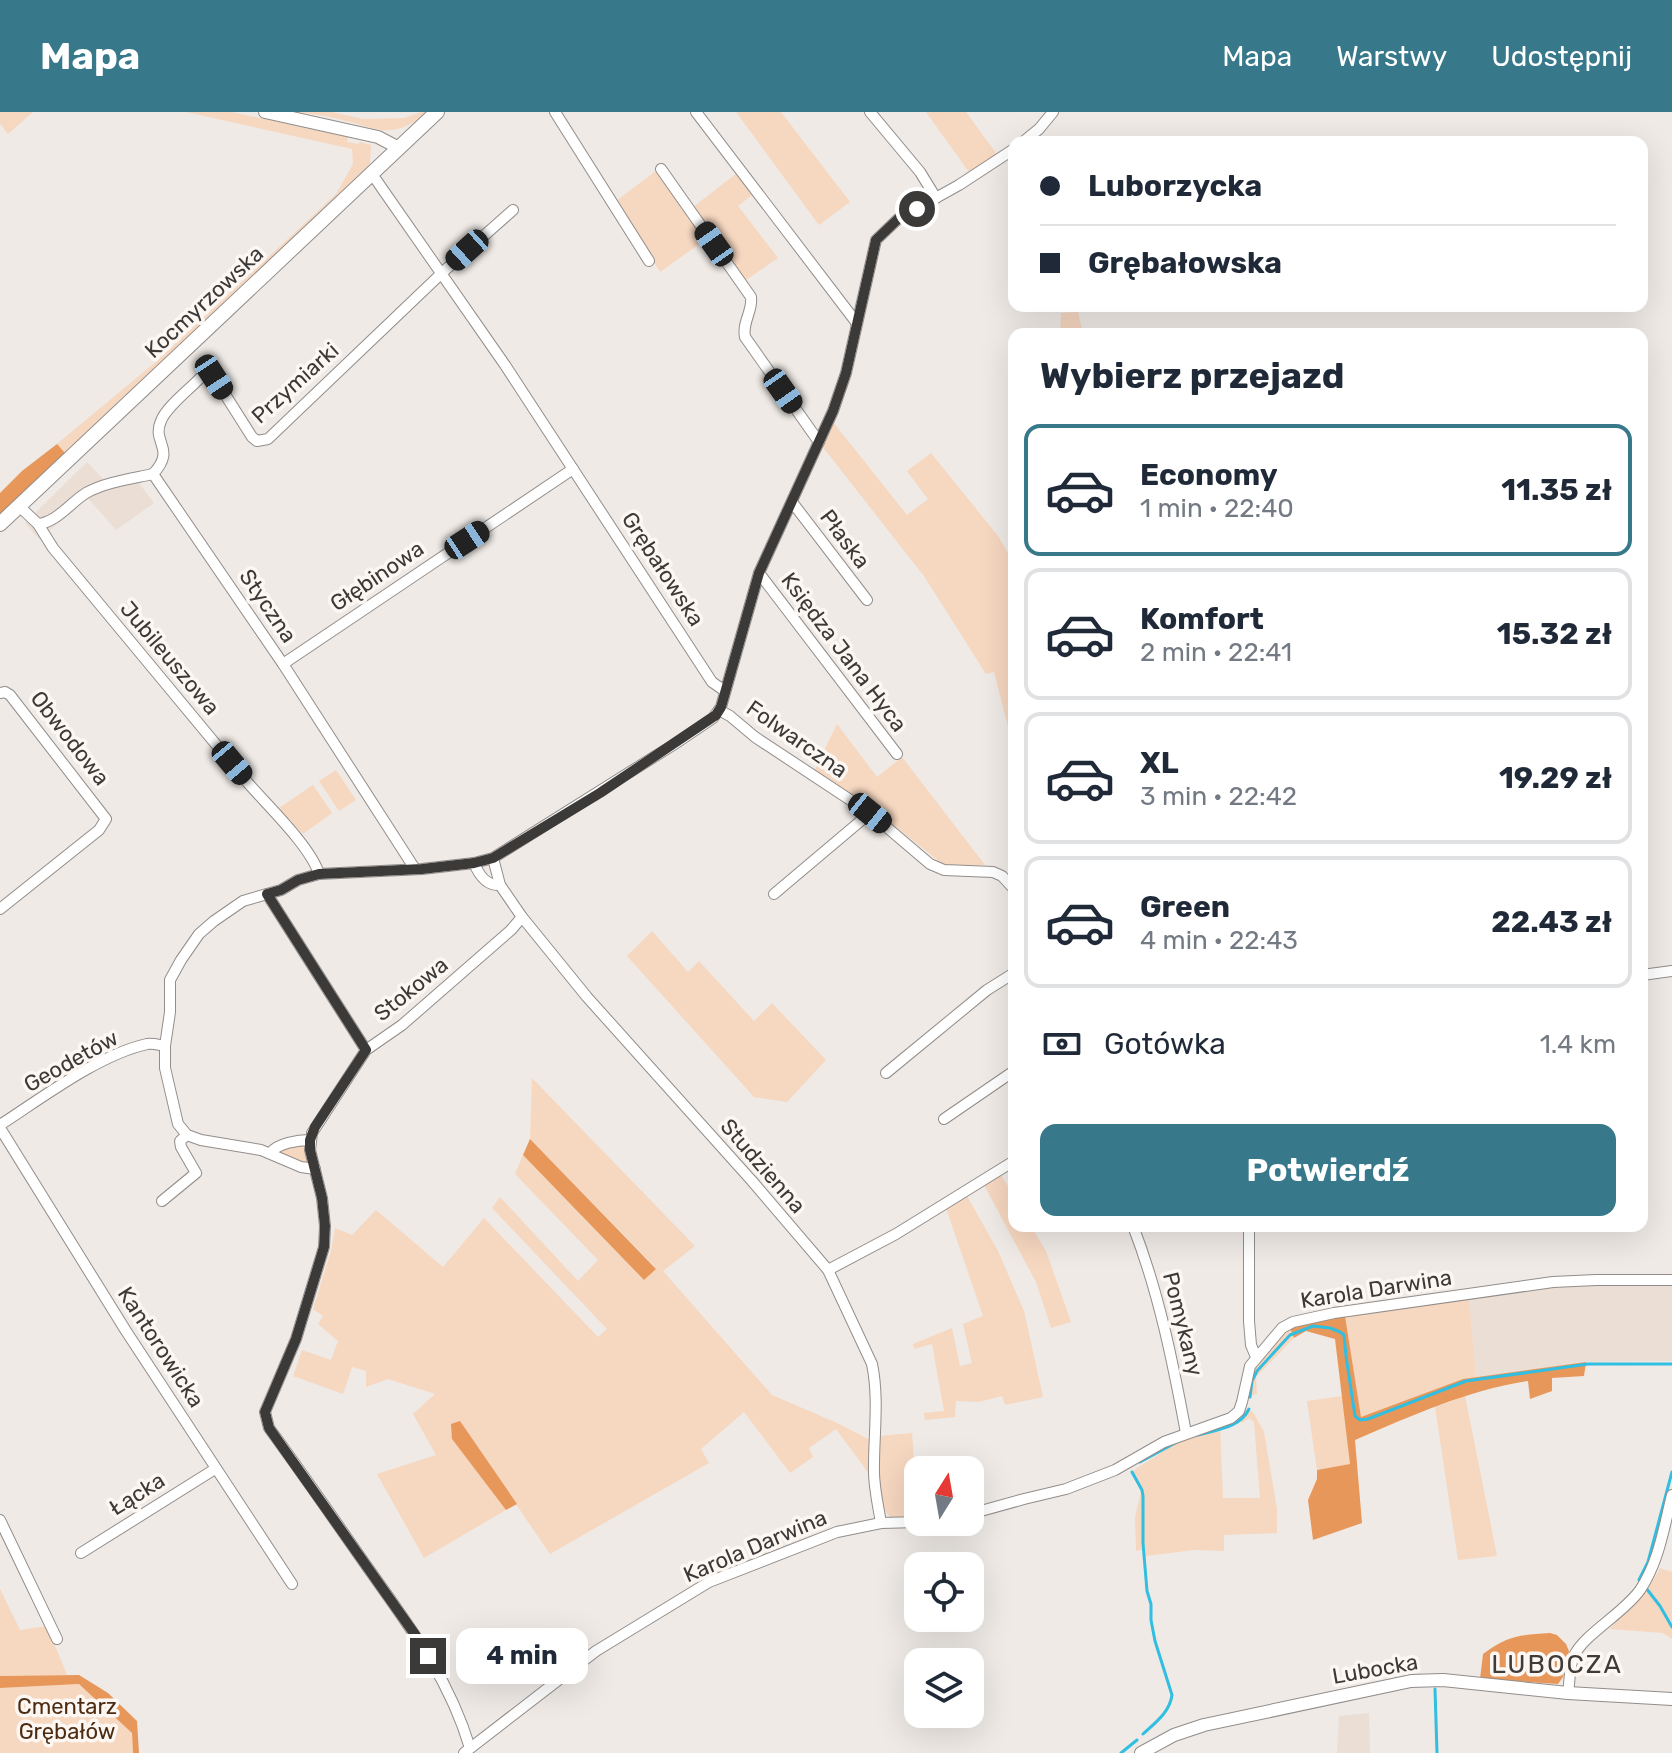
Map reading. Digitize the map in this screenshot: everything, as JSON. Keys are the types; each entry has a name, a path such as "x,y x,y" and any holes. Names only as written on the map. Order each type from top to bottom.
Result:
{"main road":[{"name":"Kocmyrzowska","path":"0,524 437,112"}],"street":[{"path":"265,112 378,137 399,148"},
{"path":"555,112 649,261"},
{"path":"696,112 856,322"},
{"path":"870,112 920,172 936,198"},
{"path":"1030,136 1053,112"},
{"path":"315,1169 249,1147 201,1140 187,1135 178,1124 165,1068 165,1046 170,1012 170,980 181,960 199,934 243,901 281,890 298,880 319,874 415,869 493,858 713,718 719,710 759,573 833,411 846,373 876,240 898,219 1008,153"},
{"path":"661,169 749,294 752,301 744,326 745,337 819,442"},
{"name":"Grębałowska","path":"372,174 442,273 712,682 725,691"},
{"name":"Przymiarki","path":"153,474 164,458 164,448 158,435 160,422 200,378 207,374 214,377 252,437 263,442 513,210"},
{"name":"Głębinowa","path":"283,664 573,469"},
{"path":"38,524 50,521 86,493 114,482 153,474"},
{"name":"Styczna","path":"153,474 283,664 415,869"},
{"name":"Płaska","path":"792,502 867,600"},
{"name":"Jubileuszowa","path":"19,506 38,524 70,569 304,847 319,874"},
{"name":"Księdza Jana Hyca","path":"759,573 897,754"},
{"name":"Obwodowa","path":"0,693 10,695 106,819 99,830 0,909"},
{"name":"Folwarczna","path":"719,710 870,813 936,868 993,872 1008,882"},
{"path":"774,894 870,813"},
{"name":"Studzienna","path":"493,858 500,885 587,997 828,1270 861,1338 875,1378 874,1478 881,1523"},
{"name":"Studzienna","path":"474,863 483,878 500,885"},
{"path":"267,894 366,1050"},
{"name":"Stokowa","path":"310,1140 315,1127 366,1050 402,1025 522,917"},
{"path":"1648,974 1672,971"},
{"path":"886,1073 987,990 1008,977"},
{"name":"Geodetów","path":"0,1126 89,1068 150,1043 165,1046"},
{"path":"944,1119 1008,1075"},
{"name":"Kantorowicka","path":"0,1126 126,1331 292,1584"},
{"path":"162,1201 196,1173 181,1147 180,1141 187,1135"},
{"path":"270,1153 276,1147 310,1140 325,1226 324,1247 296,1339 265,1412 269,1428 416,1636 440,1675 460,1716 467,1751"},
{"path":"828,1270 896,1234 1008,1165"},
{"name":"Pomykany","path":"1135,1232 1169,1343 1186,1433"},
{"path":"1249,1232 1249,1321 1251,1345 1256,1357"},
{"name":"Karola Darwina","path":"984,1510 1066,1489 1115,1470 1164,1442 1231,1418 1239,1411 1250,1366 1282,1328 1293,1322 1334,1313 1553,1282 1672,1280"},
{"name":"Łącka","path":"81,1553 215,1469"},
{"path":"1568,1693 1572,1659 1577,1649 1626,1607 1647,1579 1656,1561 1672,1495"},
{"path":"0,1520 57,1639"},
{"name":"Karola Darwina","path":"467,1751 596,1651 709,1582 837,1532 881,1523 904,1522"},
{"name":"Lubocka","path":"1141,1753 1174,1735 1204,1725 1411,1681 1443,1680 1568,1693 1672,1699"}],"shaded area":[{"path":"57,444 65,453 0,517 0,493"},
{"path":"87,462 106,482 131,473 154,503 116,530 88,498 39,539 25,523"},
{"path":"530,1139 656,1269 644,1280 523,1155"},
{"path":"1580,1284 1672,1286 1672,1361 1586,1362 1476,1378 1469,1297"},
{"path":"1345,1316 1361,1417 1463,1379 1586,1362 1584,1376 1552,1378 1552,1391 1530,1399 1528,1381 1484,1391 1440,1405 1355,1440 1362,1523 1313,1540 1308,1500 1317,1479 1317,1470 1350,1464 1335,1339 1306,1331 1294,1338 1290,1328"},
{"path":"460,1421 517,1504 506,1510 452,1439 451,1424"},
{"path":"1557,1635 1569,1651 1563,1677 1558,1684 1480,1679 1483,1654 1492,1648 1515,1637"},
{"path":"79,1675 108,1693 137,1721 139,1753 133,1753 132,1733 79,1684 0,1688 0,1676"},
{"path":"1369,1713 1370,1753 1337,1753 1339,1716"}],"green space":[{"path":"0,112 33,112 8,134 0,123"},
{"path":"186,112 232,112 348,137 347,142 371,145 370,164 65,453 57,444 158,360 336,194 353,164 352,149"},
{"path":"296,112 332,112 363,119 404,118 429,112 403,127 382,130"},
{"path":"736,112 781,112 850,202 819,225"},
{"path":"926,112 966,112 998,156 969,172"},
{"path":"656,171 705,240 660,272 616,201"},
{"path":"737,173 753,194 738,206 778,258 746,280 692,208"},
{"path":"1078,312 1082,328 1060,328 1061,313"},
{"path":"833,422 907,515 928,499 907,471 931,453 998,536 1008,553 1008,727 994,672 986,674 924,576 822,446"},
{"path":"837,724 877,777 902,757 985,865 945,866 871,807 814,771"},
{"path":"336,770 356,800 339,811 319,781"},
{"path":"313,785 332,813 303,834 279,808"},
{"path":"652,931 688,972 699,961 754,1021 772,1003 826,1060 787,1102 754,1097 627,956"},
{"path":"532,1078 695,1246 663,1271 772,1395 870,1440 870,1475 836,1429 809,1448 813,1457 790,1473 744,1412 701,1449 709,1463 550,1554 459,1421 452,1439 506,1510 424,1558 377,1474 436,1455 413,1414 435,1394 388,1379 366,1387 366,1371 352,1367 343,1394 293,1376 302,1350 331,1360 338,1341 318,1324 323,1316 313,1309 335,1228 352,1235 376,1210 443,1267 484,1218 598,1337 607,1329 492,1208 500,1197 578,1281 598,1260 515,1174 523,1155 644,1280 656,1268 530,1139"},
{"path":"302,1144 306,1147 307,1164 280,1152 280,1150"},
{"path":"1001,1175 1008,1186 1008,1230 984,1185"},
{"path":"967,1196 998,1251 1024,1311 1043,1397 1005,1405 1002,1396 979,1402 956,1401 955,1417 925,1420 924,1413 944,1411 932,1344 914,1349 913,1344 952,1328 960,1366 972,1363 963,1324 983,1316 946,1208"},
{"path":"1009,1232 1035,1232 1046,1251 1071,1322 1051,1328 1036,1282"},
{"path":"1469,1297 1476,1378 1463,1379 1361,1418 1345,1316"},
{"path":"1290,1328 1294,1338 1256,1377 1257,1394 1247,1396 1256,1359 1267,1356 1266,1344"},
{"path":"1343,1396 1350,1464 1317,1470 1307,1401"},
{"path":"1465,1396 1497,1556 1458,1560 1435,1407"},
{"path":"1246,1410 1253,1412 1264,1432 1277,1509 1277,1533 1224,1535 1224,1551 1194,1550 1146,1556 1145,1549 1136,1551 1135,1517 1141,1492 1131,1472 1187,1436 1220,1425 1223,1498 1260,1498 1254,1422 1249,1418 1242,1423 1238,1418"},
{"path":"912,1433 914,1456 904,1456 904,1517 891,1518 881,1501 878,1490 880,1436"},
{"path":"1660,1568 1672,1572 1672,1639 1663,1633 1610,1629 1643,1593"},
{"path":"0,1589 20,1630 47,1626 67,1675 0,1676"},
{"name":"Cmentarz Grębałów","path":"79,1684 132,1733 133,1753 0,1753 0,1688"}],"waterway":[{"path":"1250,1397 1257,1371 1290,1335 1313,1326 1330,1328 1344,1335 1355,1416 1360,1420 1466,1381 1588,1364 1672,1364"},
{"path":"1198,1435 1234,1424 1249,1409"},
{"path":"1140,1462 1179,1441"},
{"path":"1132,1472 1143,1496 1143,1543 1151,1620 1172,1695 1165,1712 1143,1734"},
{"path":"1641,1582 1639,1580 1648,1562 1672,1472"},
{"path":"1646,1588 1672,1627"},
{"path":"1435,1689 1437,1753"},
{"path":"1121,1753 1137,1740"}],"district":[{"name":"LUBOCZA","path":"1557,1664"}],"route":[{"path":"428,1656 269,1428 265,1412 296,1339 324,1247 322,1198 310,1140 315,1127 366,1050 267,894 319,874 422,869 493,858 600,793 716,715 721,707 759,573 833,411 846,373 876,240 898,219 917,209"}]}
